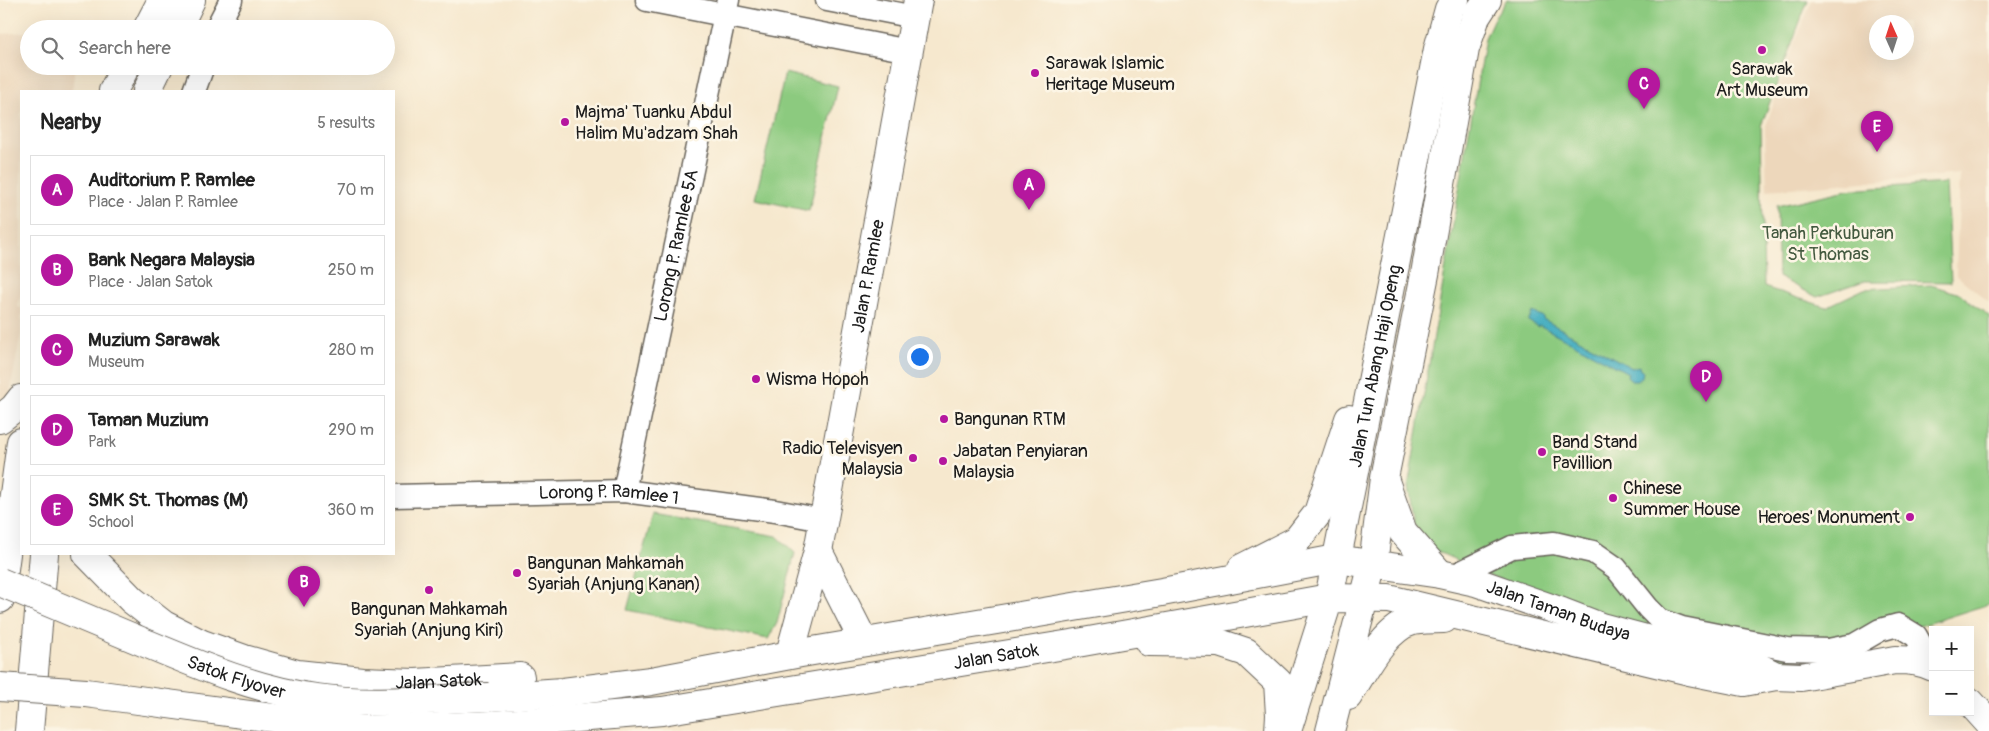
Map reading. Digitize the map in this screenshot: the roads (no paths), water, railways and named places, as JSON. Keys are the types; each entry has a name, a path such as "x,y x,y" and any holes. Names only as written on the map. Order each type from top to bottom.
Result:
{"main road":[{"path":"151,20 162,0"},
{"path":"181,20 191,0"},
{"name":"Jalan Tun Abang Haji Openg","path":"1287,731 1329,598 1412,188 1438,49 1450,9 1455,0"},
{"name":"Jalan Tun Abang Haji Openg","path":"1332,725 1374,564 1384,478 1425,274 1466,49 1476,17 1487,0"},
{"name":"Jalan P. Ramlee","path":"791,650 818,550 917,8"},
{"path":"114,90 121,75"},
{"path":"147,90 155,75"},
{"path":"1209,583 1274,553 1297,540 1318,513 1384,319"},
{"path":"0,419 14,408 20,400"},
{"path":"0,599 12,496 20,448"},
{"path":"1384,478 1403,532 1445,575"},
{"path":"818,550 864,642"},
{"path":"29,731 44,555"},
{"name":"Jalan Satok","path":"88,555 132,600 164,625 202,644 244,660 296,674 362,681 415,683 528,677 791,650 826,649"},
{"path":"105,555 132,600"},
{"name":"Jalan Taman Budaya","path":"1336,559 1445,575 1476,582 1601,627 1695,652 1746,662 1776,676"},
{"name":"Jalan Satok","path":"490,697 564,692 651,681 1336,559"},
{"name":"Satok Flyover","path":"0,582 186,660 232,677 279,690 315,698 362,702 490,697"},
{"name":"Jalan Taman Budaya","path":"1329,598 1389,599 1689,671 1744,682 1776,676 1801,677 1895,660 1919,662 1929,666"},
{"name":"Jalan Satok","path":"0,688 86,693 363,730 492,725 662,711 1083,642 1329,598"},
{"path":"1332,725 1377,650 1396,629 1412,621 1465,617"},
{"path":"1083,642 1218,643 1246,652 1278,682 1279,731"},
{"path":"1974,706 1989,723"},
{"name":"Jalan Satok","path":"591,731 662,711"}],"street":[{"path":"221,20 231,0"},
{"path":"647,0 726,8 909,51"},
{"path":"827,0 917,8"},
{"name":"Lorong P. Ramlee 5A","path":"624,491 726,8"},
{"path":"197,90 201,75"},
{"name":"Lorong P. Ramlee 1","path":"395,496 624,491 775,511 823,520"},
{"path":"1445,575 1512,547 1554,543 1593,552 1616,568 1660,620 1682,628 1787,648 1828,650 1854,645 1880,630 1898,625 1916,636 1929,660"}],"water":[{"path":"1533,312 1632,368 1639,366 1640,370 1643,371 1642,377 1637,381 1631,381 1627,376 1628,373 1539,325 1538,327 1528,321"}],"place":[{"name":"Sarawak Art Museum","path":"1762,50"},
{"name":"Sarawak Islamic Heritage Museum","path":"1035,73"},
{"name":"Muzium Sarawak","path":"1644,109"},
{"name":"Majma' Tuanku Abdul Halim Mu'adzam Shah","path":"565,122"},
{"name":"SMK St. Thomas (M)","path":"1877,152"},
{"name":"Auditorium P. Ramlee","path":"1029,210"},
{"name":"Wisma Hopoh","path":"756,379"},
{"name":"Taman Muzium","path":"1706,402"},
{"name":"Bangunan RTM","path":"944,419"},
{"name":"Band Stand Pavillion","path":"1542,452"},
{"name":"Radio Televisyen Malaysia","path":"913,458"},
{"name":"Jabatan Penyiaran Malaysia","path":"943,461"},
{"name":"Chinese Summer House","path":"1613,498"},
{"name":"Heroes' Monument","path":"1910,517"},
{"name":"Bangunan Mahkamah Syariah (Anjung Kanan)","path":"517,573"},
{"name":"Bangunan Mahkamah Syariah (Anjung Kiri)","path":"429,590"},
{"name":"Bank Negara Malaysia","path":"304,607"}],"park label":[{"name":"Tanah Perkuburan St Thomas","path":"1828,243"}]}
